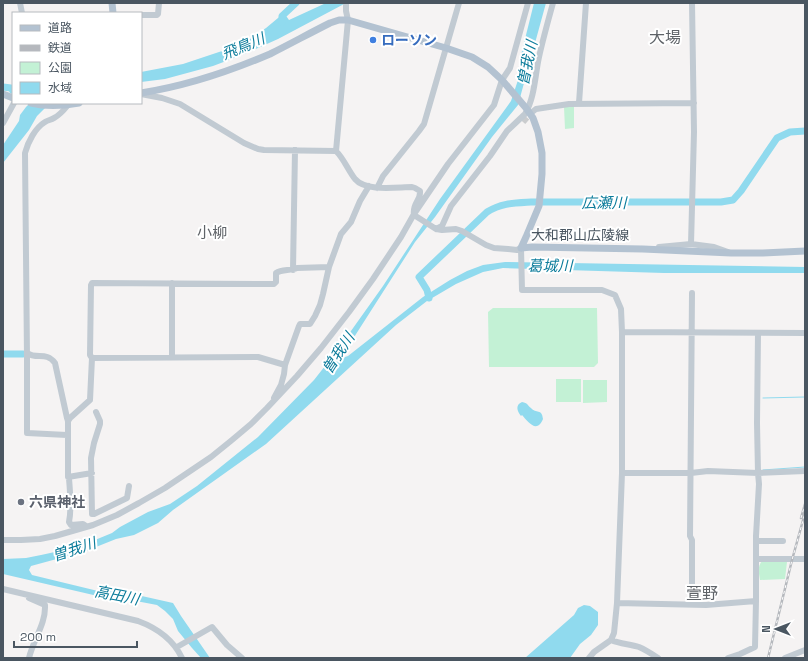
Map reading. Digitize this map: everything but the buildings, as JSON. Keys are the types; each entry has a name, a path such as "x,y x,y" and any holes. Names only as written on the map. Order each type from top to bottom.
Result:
{"main road":[{"name":"大和郡山広陵線","path":"142,94 206,78 248,63 272,53 330,23 339,20 348,20 472,57 488,67 504,82 533,118 538,132 542,152 542,174 539,206 521,251"},
{"path":"36,104 46,106 72,104"},
{"name":"大和郡山広陵線","path":"521,251 532,247 643,249 731,253 805,250"}],"street":[{"path":"142,15 157,15 159,3"},
{"path":"377,188 383,176 424,124 459,3"},
{"path":"3,540 40,539 55,536 88,526 139,503 165,488 211,457 251,424 273,402 321,348 349,312 373,279 448,164 494,105 510,68 528,3"},
{"path":"436,229 442,226 451,206 506,133 528,111 533,93 539,56 553,3"},
{"path":"578,104 586,3"},
{"path":"691,244 694,103 692,3"},
{"path":"336,151 348,20 346,4"},
{"path":"162,90 162,98"},
{"path":"142,94 162,98 180,104 244,143 258,149 336,151 343,158 356,180 377,188 415,188 420,191 420,195 414,208 414,214"},
{"path":"528,111 568,104 694,103"},
{"path":"3,123 13,104"},
{"path":"65,105 62,112 54,118 46,121 34,132 25,153 27,433 67,435"},
{"path":"506,133 512,132 523,122"},
{"path":"292,270 295,150"},
{"path":"273,402 274,396 281,385 285,365 299,326 300,324 310,324 315,316 324,294 329,267 341,234 351,222 360,201 369,186"},
{"path":"414,214 436,229 456,229 494,248 521,251 522,290 602,290 615,295 621,309 622,473 617,603 614,633 611,640 594,652 589,658"},
{"path":"643,249 691,244 714,246 731,253"},
{"path":"68,421 90,400 92,358 90,355 92,283 274,284 276,282 276,273 278,271 297,268 329,267"},
{"path":"172,283 172,357"},
{"path":"692,293 690,536 692,540 692,604"},
{"path":"622,332 805,333"},
{"path":"728,658 755,648 756,541 759,492 757,422 758,333"},
{"path":"27,353 30,356 47,357 52,359 55,363 66,418 68,421 68,477 71,500 69,522 71,525 83,524 88,526"},
{"path":"92,358 258,357 285,365"},
{"path":"96,412 100,424 91,458 92,514 128,498 129,486"},
{"path":"622,473 691,473 708,471 758,473 805,471"},
{"path":"68,477 92,473"},
{"path":"756,541 783,540"},
{"path":"756,559 805,559"},
{"path":"3,589 138,621 149,625 163,633 177,647 181,657"},
{"path":"16,592 45,605 45,613 29,658"},
{"path":"617,603 706,605 756,601"},
{"path":"177,647 212,626 227,645 242,658"},
{"path":"611,640 617,643 637,646 658,658"},
{"path":"785,658 805,650"}],"green space":[{"path":"574,106 574,128 565,129 564,107"},
{"path":"493,308 597,308 598,363 594,367 489,367 488,312"},
{"path":"556,379 581,379 581,402 556,402"},
{"path":"583,380 607,380 607,402 583,403"},
{"path":"762,561 787,562 785,579 760,580 759,568"}],"water":[{"name":"飛鳥川","path":"326,3 346,3 278,39 242,55 213,66 165,79 142,82 142,72 183,64 231,48 250,39 284,13 289,20"},
{"path":"534,3 546,3 518,105 492,137 435,217 415,242 342,356 348,356 423,297 450,280 483,265 505,262 805,267 805,273 664,273 503,268 483,272 456,284 427,301 396,325 266,444 173,510 158,523 134,535 116,539 86,551 31,566 29,570 32,575 98,591 115,590 173,603 210,658 201,658 178,631 173,619 157,605 115,597 102,597 3,574 3,559 26,558 78,547 112,533 148,512 170,504 197,486 258,437 314,380 383,286 440,199 511,101 518,80 520,59"},
{"path":"29,104 49,104 37,116 29,130 3,163 3,145 19,121 20,115"},
{"path":"522,402 533,410 541,413 543,419 538,426 532,425 522,415 521,416 518,410 518,405"},
{"path":"584,605 590,606 598,612 598,625 591,635 580,644 570,658 525,658 574,615 578,608"}],"waterway":[{"path":"282,22 282,16 296,3"},
{"path":"3,87 11,88 12,90"},
{"name":"広瀬川","path":"429,298 427,290 419,277 487,212 492,209 508,204 531,202 721,202 733,200 741,191 777,138 790,132 805,131"},
{"path":"3,354 23,354"},
{"path":"763,398 805,397"},
{"path":"763,470 805,467"}],"tunnel":[{"path":"523,122 531,113"}],"railway":[{"path":"801,518 805,504"},
{"path":"768,658 805,513"}],"place":[{"name":"ローソン","path":"373,40"},
{"name":"六県神社","path":"21,502"}],"district":[{"name":"大場","path":"665,37"},
{"name":"小柳","path":"212,232"},
{"name":"萱野","path":"702,593"}],"water label":[{"name":"曽我川","path":"527,63"},
{"name":"葛城川","path":"550,265"},
{"name":"曽我川","path":"338,353"},
{"name":"曽我川","path":"74,549"},
{"name":"高田川","path":"117,595"}]}
